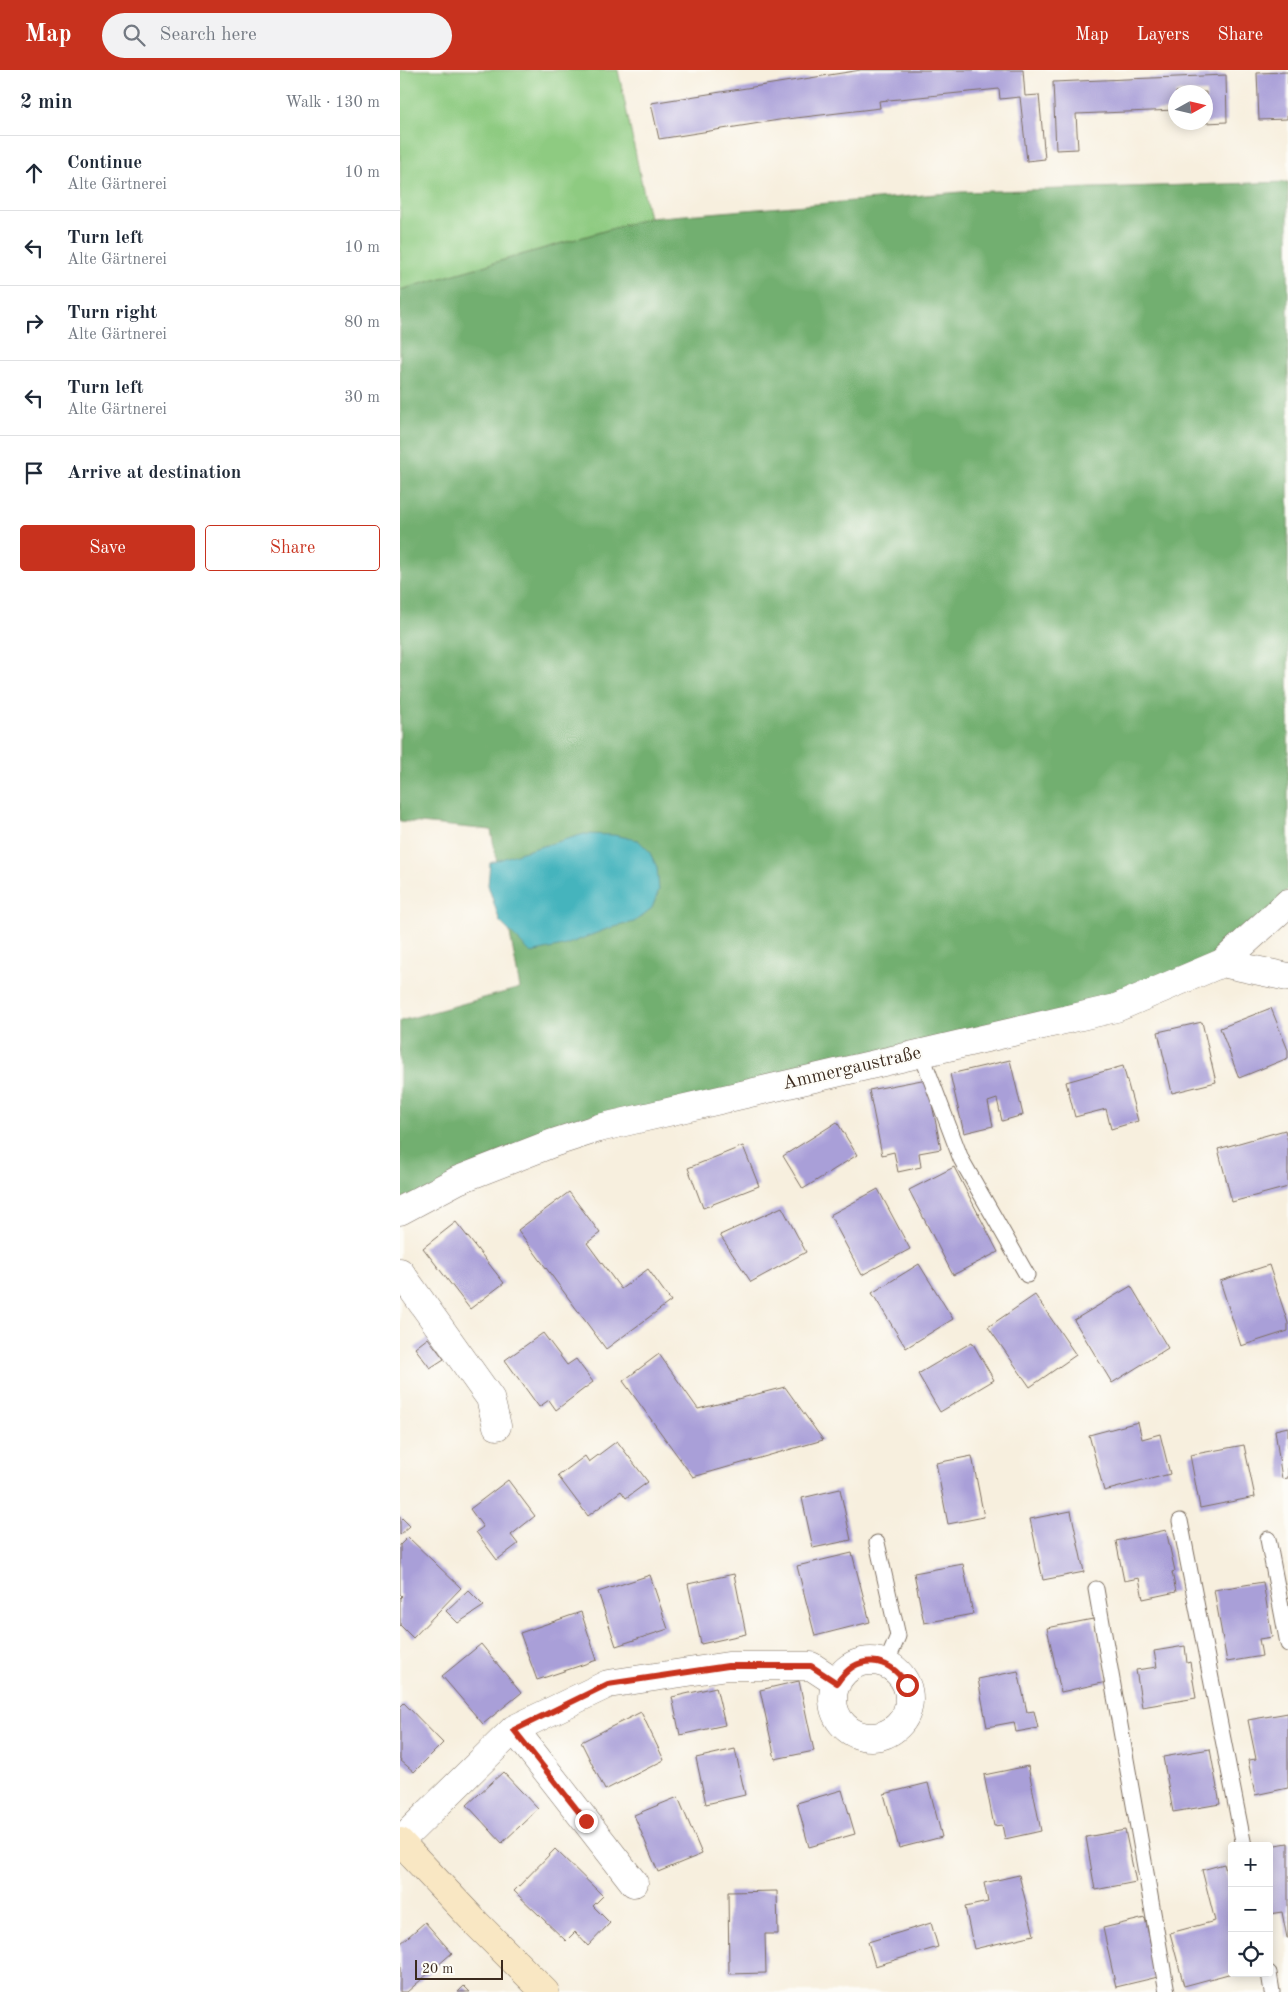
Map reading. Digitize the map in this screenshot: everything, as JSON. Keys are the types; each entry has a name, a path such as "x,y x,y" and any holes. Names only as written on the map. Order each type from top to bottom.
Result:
{"main road":[{"path":"400,1841 476,1923 545,1992"}],"street":[{"name":"Ammergaustraße","path":"400,1211 458,1180 553,1143 599,1128 1116,1008 1222,963 1288,903"},
{"path":"1222,963 1288,977"},
{"path":"400,1272 490,1398 497,1426"},
{"path":"870,1661 886,1664 900,1674 907,1685 909,1701 906,1714 896,1728 879,1736 863,1736 851,1731 839,1719 834,1707 834,1694 837,1683 844,1672 855,1664 870,1661"},
{"path":"400,1841 514,1730 608,1684 728,1666 811,1666 837,1683"},
{"path":"514,1730 634,1883"}],"lane":[{"path":"921,1053 961,1159 1027,1275"},
{"path":"1180,1521 1243,1842"},
{"path":"1268,1539 1288,1644"},
{"path":"877,1543 898,1636 886,1664"},
{"path":"1096,1589 1167,1992"},
{"path":"1269,1977 1272,1992"}],"green space":[{"path":"400,70 618,70 649,218 400,290"},
{"path":"1288,182 1288,889 1269,911 1216,956 1114,1000 828,1063 400,1199 400,1021 520,988 491,830 400,821 400,290 649,218 961,192"}],"water":[{"path":"584,834 614,835 638,840 649,851 657,867 659,890 652,908 634,922 607,929 563,946 531,953 500,922 488,885 490,863"}],"building":[{"path":"861,70 1023,70 1025,96 1039,95 1045,159 1027,161 1020,97 1000,99 999,89 879,101 880,108 779,120 659,139 651,103"},
{"path":"1288,72 1287,119 1259,120 1257,73"},
{"path":"1226,75 1227,122 1213,123 1213,85 1168,85 1168,110 1076,114 1078,149 1056,150 1053,82"},
{"path":"1271,1008 1288,1050 1288,1058 1239,1078 1220,1028"},
{"path":"1202,1022 1216,1082 1172,1093 1158,1032"},
{"path":"1010,1060 1023,1115 1002,1121 997,1099 988,1102 993,1126 964,1133 950,1074"},
{"path":"1123,1066 1138,1121 1111,1129 1106,1109 1075,1117 1066,1082"},
{"path":"927,1079 941,1149 919,1153 921,1167 898,1172 894,1152 882,1155 869,1090"},
{"path":"837,1122 857,1155 803,1189 783,1156"},
{"path":"1285,1130 1288,1142 1288,1187 1232,1202 1218,1149"},
{"path":"743,1146 759,1186 703,1208 688,1168"},
{"path":"954,1167 998,1252 953,1275 909,1190"},
{"path":"878,1189 910,1249 862,1275 830,1215"},
{"path":"569,1192 600,1233 587,1243 621,1289 648,1269 671,1301 606,1349 518,1230"},
{"path":"782,1207 806,1252 751,1282 720,1235"},
{"path":"456,1222 504,1283 470,1309 423,1248"},
{"path":"919,1264 953,1319 906,1348 872,1293"},
{"path":"1269,1265 1288,1323 1288,1331 1241,1346 1220,1281"},
{"path":"1131,1286 1168,1348 1112,1383 1074,1320"},
{"path":"1035,1295 1076,1355 1030,1387 988,1327"},
{"path":"543,1333 567,1365 576,1359 593,1382 556,1410 549,1400 539,1407 505,1360"},
{"path":"428,1338 444,1359 430,1368 415,1348"},
{"path":"972,1342 994,1380 940,1412 918,1374"},
{"path":"659,1354 698,1409 785,1387 823,1440 693,1477 623,1381"},
{"path":"1138,1422 1142,1439 1160,1434 1170,1474 1104,1491 1089,1435"},
{"path":"1288,1427 1288,1478 1282,1479 1275,1430"},
{"path":"617,1441 648,1482 626,1498 621,1491 588,1516 558,1476 585,1456 589,1462"},
{"path":"1244,1445 1255,1497 1200,1508 1190,1455"},
{"path":"972,1456 984,1517 948,1524 936,1463"},
{"path":"508,1480 535,1516 511,1535 518,1544 497,1560 476,1532 483,1527 470,1509"},
{"path":"840,1489 851,1540 813,1548 802,1498"},
{"path":"1071,1511 1084,1572 1043,1580 1030,1519"},
{"path":"400,1516 410,1526 400,1535"},
{"path":"1166,1530 1175,1571 1172,1572 1176,1592 1143,1599 1139,1578 1124,1581 1116,1541"},
{"path":"408,1537 461,1588 413,1638 400,1625 400,1598 402,1596 400,1594 400,1545"},
{"path":"852,1553 870,1622 815,1636 797,1566"},
{"path":"963,1564 973,1614 924,1623 914,1573"},
{"path":"734,1574 746,1634 701,1644 688,1584"},
{"path":"650,1575 668,1629 616,1646 598,1592"},
{"path":"1263,1582 1272,1637 1259,1639 1262,1656 1227,1662 1214,1590"},
{"path":"468,1590 484,1606 458,1623 446,1611"},
{"path":"581,1612 597,1660 537,1680 520,1633"},
{"path":"1093,1619 1107,1682 1061,1692 1047,1628"},
{"path":"481,1644 521,1693 483,1724 442,1676"},
{"path":"1185,1646 1187,1663 1190,1662 1196,1698 1142,1707 1136,1670 1157,1667 1154,1651"},
{"path":"1018,1671 1027,1712 1034,1711 1038,1728 1016,1732 1014,1722 987,1727 978,1679"},
{"path":"799,1681 814,1751 775,1759 760,1690"},
{"path":"716,1687 725,1725 680,1735 672,1697"},
{"path":"404,1703 443,1743 414,1772 400,1760 400,1707"},
{"path":"641,1712 664,1760 605,1790 581,1742"},
{"path":"1288,1713 1288,1788 1255,1795 1248,1760 1256,1759 1248,1720"},
{"path":"735,1749 745,1795 706,1804 696,1758"},
{"path":"1210,1749 1220,1804 1173,1812 1163,1757"},
{"path":"1028,1766 1041,1831 1005,1839 1002,1825 994,1826 984,1775"},
{"path":"503,1772 538,1809 502,1843 467,1805"},
{"path":"928,1783 942,1837 899,1848 884,1794"},
{"path":"842,1790 855,1834 809,1847 797,1803"},
{"path":"678,1797 702,1854 658,1872 634,1815"},
{"path":"1125,1830 1136,1882 1095,1890 1086,1837"},
{"path":"1288,1843 1288,1938 1282,1912 1273,1913 1273,1845"},
{"path":"555,1849 603,1896 593,1906 610,1923 588,1946 575,1932 566,1941 514,1891"},
{"path":"1224,1864 1228,1880 1228,1974 1184,1986 1170,1933 1215,1921 1202,1870"},
{"path":"1019,1875 1034,1935 974,1949 965,1907 988,1902 984,1883"},
{"path":"777,1891 778,1934 765,1934 766,1973 729,1974 728,1892"},
{"path":"1145,1918 1158,1977 1116,1987 1103,1928"},
{"path":"425,1922 452,1953 407,1992 400,1992 400,1944"},
{"path":"931,1923 938,1947 875,1966 868,1942"},
{"path":"464,1986 470,1992 458,1992"}],"route":[{"path":"586,1821 514,1730 608,1684 728,1666 811,1666 837,1683 844,1672 855,1664 870,1661 886,1664 900,1674 907,1685"}]}
